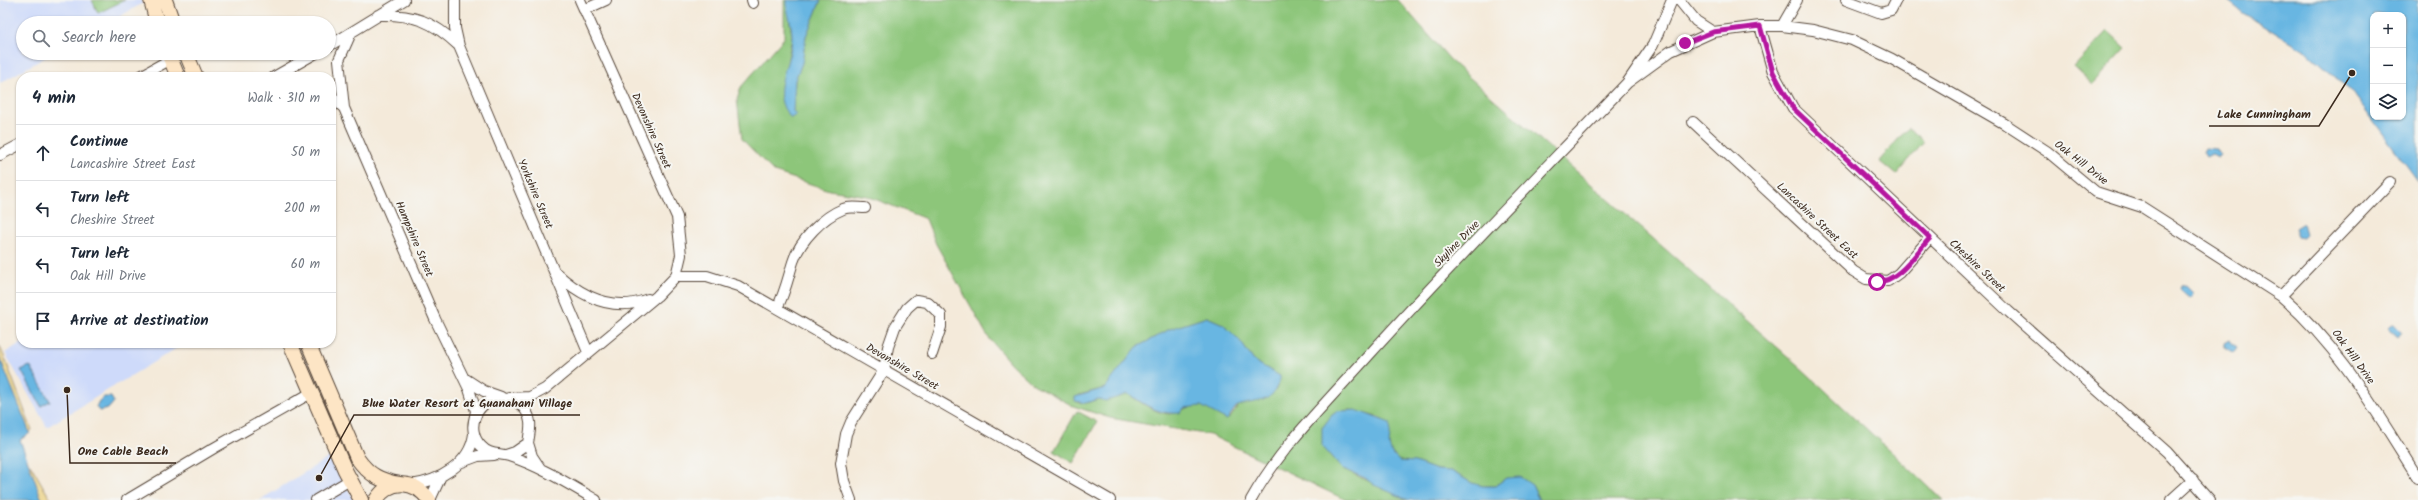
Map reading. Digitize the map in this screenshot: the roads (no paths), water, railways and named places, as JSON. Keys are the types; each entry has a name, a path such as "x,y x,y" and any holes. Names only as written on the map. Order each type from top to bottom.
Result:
{"main road":[{"path":"151,0 155,16"},
{"path":"165,0 171,16"},
{"path":"172,60 176,72"},
{"path":"189,60 194,72"},
{"path":"292,348 350,480 361,500"},
{"path":"310,348 357,458 366,471 376,478 405,484 421,490 429,500"},
{"path":"376,500 386,489 405,484"}],"street":[{"path":"336,42 404,0"},
{"name":"Yorkshire Street","path":"455,0 455,28 459,46 588,352"},
{"path":"582,5 606,0"},
{"name":"Skyline Drive","path":"1251,500 1271,469 1305,426 1396,326 1628,83 1653,45 1672,0"},
{"path":"1679,0 1696,20 1713,32"},
{"path":"1782,26 1797,0"},
{"path":"1846,0 1881,13 1891,10 1896,0"},
{"name":"Devonshire Street","path":"582,5 677,217 681,255 676,276 707,276 722,279 777,308 1110,500"},
{"name":"Yorkshire Street","path":"378,15 402,14 421,19 444,31 459,46"},
{"name":"Oak Hill Drive","path":"1628,83 1685,43 1713,32 1760,26 1782,26 1813,30 1852,40 1892,59 2006,124 2048,152 2096,192 2142,207 2281,296 2301,313 2335,350 2418,478"},
{"name":"Cheshire Street","path":"1760,26 1773,72 1793,108 2008,311 2167,452 2210,500"},
{"name":"Hampshire Street","path":"351,33 339,60 344,108 435,319 464,378 476,411 474,421"},
{"path":"146,72 164,60"},
{"path":"283,72 304,60"},
{"name":"Hampshire Street","path":"336,101 344,108"},
{"name":"Lancashire Street East","path":"1693,122 1853,271 1866,279 1888,281 1899,273 1930,238"},
{"path":"0,155 16,147"},
{"path":"2281,296 2390,182"},
{"path":"777,308 785,291 800,247 812,232 828,217 845,208 865,208"},
{"path":"554,270 569,285 600,301 617,305 635,304 657,296"},
{"path":"540,468 532,456 528,443 530,421 534,403 545,389 657,296 676,276"},
{"path":"851,500 844,481 842,448 851,422 884,370 891,335 906,308 916,300 927,302 941,315 941,327 932,354"},
{"path":"464,378 484,391 505,398 524,408 530,421"},
{"path":"460,463 470,450 474,434 474,421 479,408 485,403 505,398 530,397 545,389"},
{"path":"127,500 214,448 311,393"},
{"path":"474,434 481,446 540,468 596,500"},
{"path":"405,484 441,476 460,463 478,456 502,455 515,452 528,443"},
{"path":"429,500 441,476"},
{"path":"316,500 350,480"},
{"path":"2172,500 2193,480"}],"water":[{"path":"787,0 821,0 806,36 802,63 795,80 793,111 796,115 791,118 784,108 781,99 782,78 791,47 792,36 787,9"},
{"path":"2227,0 2418,0 2418,181 2373,120 2406,120 2406,12 2370,12 2370,116 2353,93 2308,53 2243,13"},
{"path":"2205,148 2217,149 2220,155 2218,157 2212,154 2206,157 2203,152"},
{"path":"2303,224 2306,235 2303,238 2298,237 2295,229"},
{"path":"2185,285 2193,293 2189,298 2180,290 2181,286"},
{"path":"1207,317 1223,324 1240,341 1254,361 1280,376 1280,381 1269,397 1264,400 1236,407 1227,420 1201,406 1184,408 1180,413 1158,411 1128,394 1106,401 1098,399 1086,403 1075,401 1075,397 1105,388 1137,347 1170,329"},
{"path":"2393,323 2402,332 2398,337 2388,328"},
{"path":"2229,340 2237,347 2233,353 2224,346 2224,343"},
{"path":"0,358 30,433 20,440 42,500 0,500"},
{"path":"30,366 50,401 41,406 21,370"},
{"path":"104,397 111,397 114,402 108,409 99,411 96,407 99,401"},
{"path":"1356,410 1390,423 1389,443 1391,451 1399,461 1415,462 1437,470 1451,471 1472,483 1483,486 1495,486 1506,478 1520,477 1532,485 1539,500 1408,500 1374,485 1365,478 1341,468 1322,446 1322,428 1332,415 1338,411"}],"place":[{"name":"Lake Cunningham","path":"2352,73"},
{"name":"One Cable Beach","path":"67,390"},
{"name":"Blue Water Resort at Guanahani Village","path":"319,478"}]}
